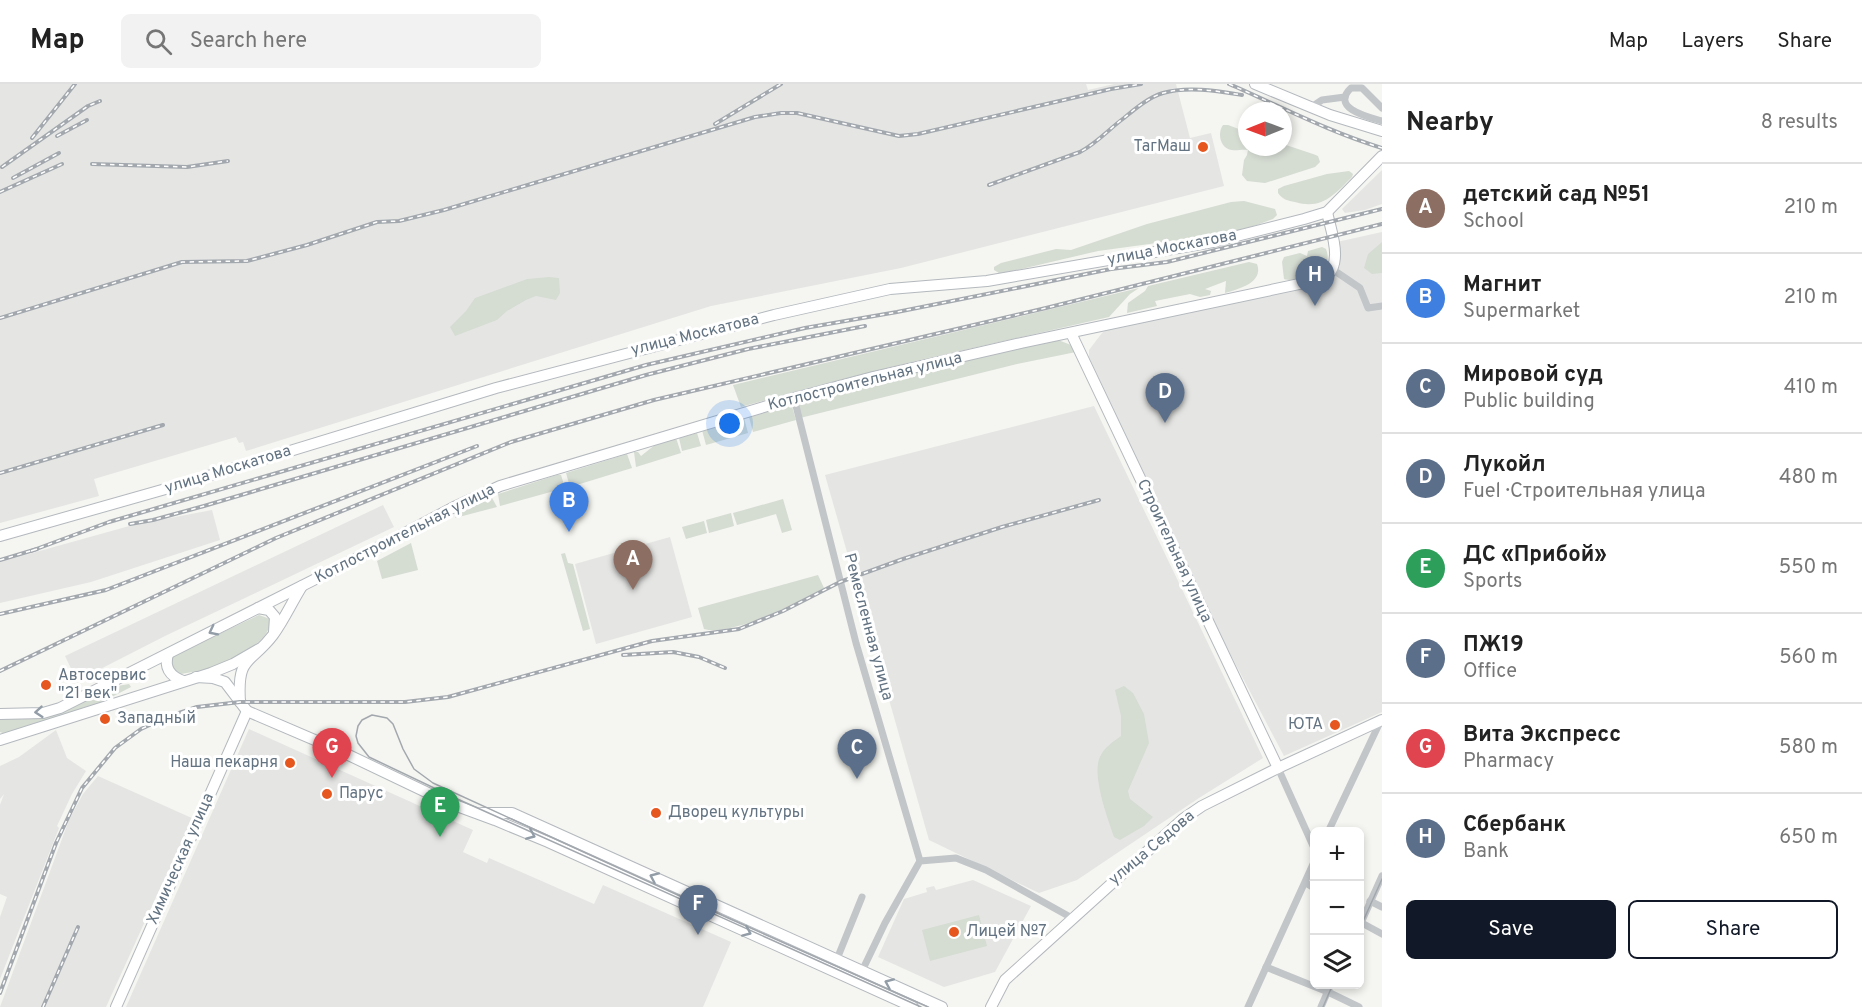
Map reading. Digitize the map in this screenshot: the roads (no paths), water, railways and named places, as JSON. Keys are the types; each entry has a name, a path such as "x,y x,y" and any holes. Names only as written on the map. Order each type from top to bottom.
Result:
{"main road":[{"path":"1255,84 1310,108 1382,130"},
{"path":"1332,269 1335,256 1328,212 1382,156"},
{"name":"улица Москатова","path":"0,536 192,481 485,392 774,315 890,290 987,281 1213,242 1328,212"},
{"name":"Котлостроительная улица","path":"0,714 43,713 60,708 454,507 500,486 794,398 873,377 1319,280 1327,276 1332,269"},
{"name":"Строительная улица","path":"1071,333 1278,768"},
{"path":"243,706 239,685 242,667 273,635 302,586"},
{"path":"258,608 269,610 274,618 273,635"},
{"path":"0,740 196,677 232,664 259,649"},
{"path":"168,654 166,661 168,669 172,675 183,681"},
{"path":"196,677 213,678 225,682 243,706 449,803 548,842 913,1007"},
{"name":"Химическая улица","path":"116,1007 243,706"},
{"name":"улица Седова","path":"991,1007 1005,980 1183,819 1202,806 1278,768 1382,720"},
{"path":"476,814 512,813 942,1007"}],"street":[{"path":"1382,108 1371,95 1359,87 1348,90 1345,97 1347,104 1354,112 1382,121"},
{"path":"1310,108 1322,100 1345,97"},
{"path":"1332,269 1360,288 1368,308 1382,306"},
{"name":"Ремесленная улица","path":"794,398 856,643 920,861"},
{"path":"1330,827 1382,720"},
{"path":"1278,768 1310,839"},
{"path":"862,971 885,923 920,861 956,858 986,870 1072,918"},
{"path":"1248,1007 1310,872"},
{"path":"1364,914 1382,876"},
{"path":"1306,883 1310,886"},
{"path":"837,959 862,897"},
{"path":"1370,901 1382,907"},
{"path":"1364,925 1382,934"},
{"path":"1266,967 1310,981"},
{"path":"1321,1007 1330,989"},
{"path":"1332,989 1359,1007"}],"tram line":[{"path":"921,1007 369,757 358,743 356,736 358,726 362,720 372,715 387,718 393,724 414,769 433,783 928,1007"},
{"path":"1364,919 1382,879"},
{"path":"1323,1007 1331,989"}],"railway":[{"path":"32,138 75,84"},
{"path":"715,124 781,84"},
{"path":"0,318 182,262 247,261 307,245 377,222 399,221 444,210 755,117 797,113 899,136 918,134 1141,84"},
{"path":"1229,84 1324,127 1382,148"},
{"path":"989,185 1080,152 1137,107 1158,95 1192,90 1242,95"},
{"path":"2,167 88,106 100,101"},
{"path":"57,136 87,120"},
{"path":"13,178 59,153"},
{"path":"92,164 187,167 228,161"},
{"path":"0,192 62,164"},
{"path":"31,551 109,522 646,365 805,328 1111,269 1167,262 1382,209"},
{"path":"0,671 276,538 511,442 654,400 1046,308 1382,224"},
{"path":"130,524 204,506 646,375 748,349 865,326"},
{"path":"0,473 163,425"},
{"path":"0,614 106,590 477,446"},
{"path":"0,993 56,843 82,788 115,748 141,729 167,717 197,707 240,702 405,702 448,697 652,641 739,629 783,611 840,582 903,559 1002,527 1099,500"},
{"path":"0,560 37,549"},
{"path":"623,655 673,652 699,657 725,668"},
{"path":"43,1007 78,927"}],"place":[{"name":"ТагМаш","path":"1203,147"},
{"name":"Сбербанк","path":"1315,306"},
{"name":"Лукойл","path":"1165,423"},
{"name":"Магнит","path":"569,532"},
{"name":"детский сад №51","path":"633,590"},
{"name":"Автосервис \"21 век\"","path":"46,685"},
{"name":"Западный","path":"105,719"},
{"name":"ЮТА","path":"1335,725"},
{"name":"Наша пекарня","path":"290,763"},
{"name":"Вита Экспресс","path":"332,778"},
{"name":"Мировой суд","path":"857,779"},
{"name":"Парус","path":"327,794"},
{"name":"Дворец культуры","path":"656,813"},
{"name":"ДC «Прибой»","path":"440,837"},
{"name":"Лицей №7","path":"954,932"},
{"name":"ПЖ19","path":"698,935"}]}
